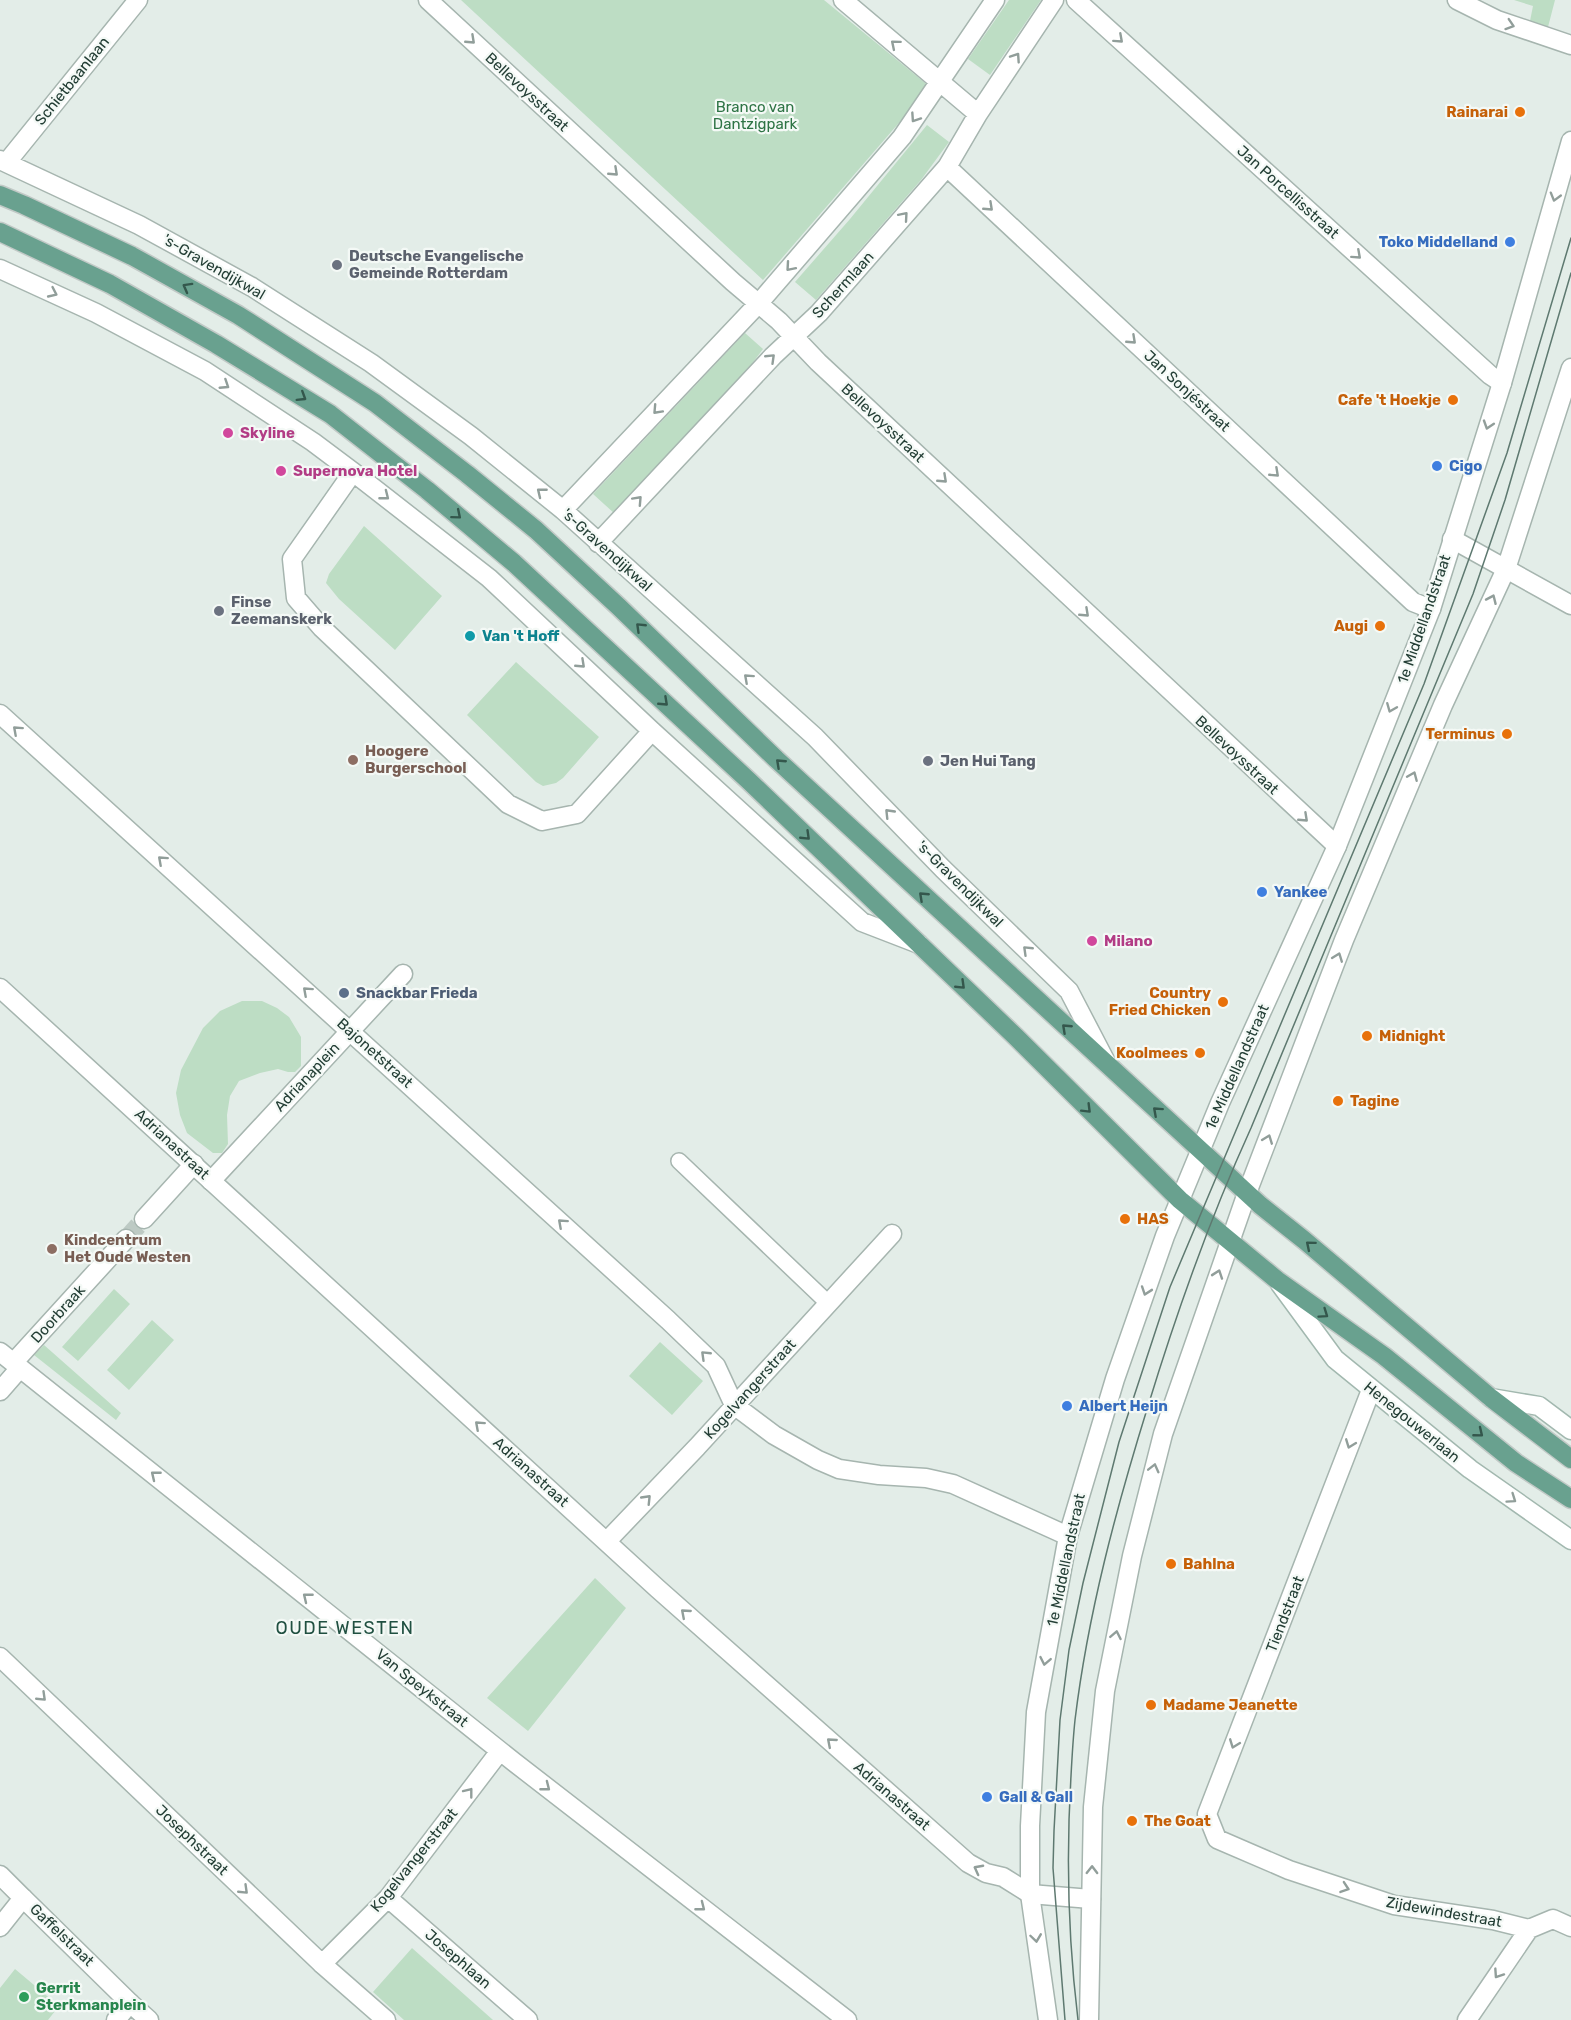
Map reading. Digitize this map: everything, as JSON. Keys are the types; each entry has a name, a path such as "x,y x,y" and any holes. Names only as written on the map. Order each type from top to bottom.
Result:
{"main road":[{"name":"'s-Gravendijkwal","path":"0,195 132,256 237,315 375,403 466,474 536,531 619,607 776,759 1247,1193"},
{"path":"0,232 110,284 216,344 330,414 427,490 523,571 600,641 919,944 1180,1200"},
{"path":"1247,1193 1491,1398 1571,1459"},
{"name":"Henegouwerlaan","path":"1180,1200 1277,1280 1384,1356 1516,1462 1571,1499"}],"street":[{"name":"Schietbaanlaan","path":"3,161 138,0"},
{"name":"Bellevoysstraat","path":"428,0 759,303 827,371 1337,846"},
{"path":"843,0 978,114"},
{"path":"563,510 759,303 902,137 995,0"},
{"name":"Schermlaan","path":"598,543 772,356 819,313 947,167 978,114 1054,0"},
{"name":"Jan Porcellisstraat","path":"1076,0 1481,367 1502,383"},
{"path":"1457,0 1497,21 1571,45"},
{"name":"1e Middellandstraat","path":"1048,2020 1030,1894 1030,1826 1036,1712 1068,1536 1115,1379 1165,1236 1243,1051 1337,846 1431,609 1502,383 1571,141"},
{"name":"'s-Gravendijkwal","path":"3,161 140,225 252,287 371,363 471,436 563,510 815,737 943,869 1069,991 1109,1068"},
{"name":"Jan Sonjéstraat","path":"947,167 1413,602 1431,609"},
{"path":"0,269 96,313 205,371 313,442 489,578 652,731 862,922 919,944"},
{"path":"1089,2020 1094,1807 1105,1691 1132,1556 1163,1434 1247,1193 1353,918 1443,705 1506,569 1571,368"},
{"path":"353,472 292,559 296,598 322,628 508,804 542,821 577,814 652,731"},
{"path":"1452,539 1571,605"},
{"name":"Bajonetstraat","path":"0,714 350,1030 716,1366 734,1405"},
{"name":"Adrianaplein","path":"211,1181 403,974"},
{"name":"Adrianastraat","path":"0,988 658,1589 968,1863 986,1873 1003,1877 1030,1894 1091,1899"},
{"path":"144,1218 194,1164"},
{"name":"Kogelvangerstraat","path":"607,1541 697,1447 892,1234"},
{"name":"Doorbraak","path":"0,1390 11,1360 126,1239"},
{"name":"Henegouwerlaan","path":"1277,1280 1335,1359 1470,1469 1571,1540"},
{"name":"Van Speykstraat","path":"11,1360 500,1751 847,2020"},
{"name":"Tiendstraat","path":"1217,1839 1207,1814 1371,1390"},
{"path":"1491,1398 1539,1406 1571,1430"},
{"path":"734,1405 774,1435 839,1469 879,1475 926,1478 953,1484 1068,1536"},
{"name":"Josephstraat","path":"0,1657 322,1964 386,2020"},
{"name":"Kogelvangerstraat","path":"322,1964 388,1898 500,1751"},
{"name":"Zijdewindestraat","path":"1217,1839 1289,1870 1394,1905 1493,1920 1529,1929"},
{"name":"Gaffelstraat","path":"0,1875 149,2020"},
{"path":"0,1927 23,1898"},
{"name":"Josephlaan","path":"388,1898 528,2020"},
{"path":"1467,2020 1529,1929 1553,1919 1571,1927"},
{"path":"116,2020 130,2002"}],"lane":[{"path":"679,1161 828,1303"}],"green space":[{"name":"Branco van Dantzigpark","path":"461,0 824,0 930,87 763,280"},
{"path":"1009,0 1041,0 990,75 968,59"},
{"path":"1514,0 1555,0 1548,27 1530,21 1533,6"},
{"path":"927,125 949,142 921,180 816,300 795,282"},
{"path":"745,333 763,349 615,514 593,494"},
{"path":"364,526 442,596 395,650 339,599 326,583 329,574"},
{"path":"516,662 599,737 556,783 543,786 536,782 467,715"},
{"path":"242,1001 262,1001 289,1017 301,1037 301,1066 295,1072 278,1069 239,1081 230,1096 227,1115 228,1144 222,1153 213,1153 187,1133 180,1115 176,1093 181,1070 203,1028 220,1011"},
{"path":"114,1289 130,1304 78,1361 62,1347"},
{"path":"152,1320 174,1340 129,1390 107,1370"},
{"path":"660,1342 703,1381 672,1415 629,1376"},
{"path":"44,1345 121,1413 116,1420 34,1355"},
{"path":"595,1578 626,1608 528,1731 487,1698"},
{"path":"412,1948 493,2020 404,2020 373,1992"},
{"name":"Gerrit Sterkmanplein","path":"15,1969 59,2006 48,2020 0,2020 0,1988"}],"tunnel":[{"path":"126,1239 144,1219"}],"tram line":[{"path":"1065,2020 1053,1868 1060,1720 1069,1650 1083,1583 1119,1442 1170,1287 1424,684 1507,453 1571,238"},
{"path":"1078,2020 1072,1959 1068,1868 1069,1807 1075,1720 1095,1601 1125,1483 1171,1335 1208,1230 1473,594 1505,500 1571,273"}],"place":[{"name":"Rainarai","path":"1520,112"},
{"name":"Toko Middelland","path":"1510,242"},
{"name":"Deutsche Evangelische Gemeinde Rotterdam","path":"337,265"},
{"name":"Cafe 't Hoekje","path":"1453,400"},
{"name":"Skyline","path":"228,433"},
{"name":"Cigo","path":"1437,466"},
{"name":"Supernova Hotel","path":"281,471"},
{"name":"Finse Zeemanskerk","path":"219,611"},
{"name":"Augi","path":"1380,626"},
{"name":"Van 't Hoff","path":"470,636"},
{"name":"Terminus","path":"1507,734"},
{"name":"Hoogere Burgerschool","path":"353,760"},
{"name":"Jen Hui Tang","path":"928,761"},
{"name":"Yankee","path":"1262,892"},
{"name":"Milano","path":"1092,941"},
{"name":"Snackbar Frieda","path":"344,993"},
{"name":"Country Fried Chicken","path":"1223,1002"},
{"name":"Midnight","path":"1367,1036"},
{"name":"Koolmees","path":"1200,1053"},
{"name":"Tagine","path":"1338,1101"},
{"name":"HAS","path":"1125,1219"},
{"name":"Kindcentrum Het Oude Westen","path":"52,1249"},
{"name":"Albert Heijn","path":"1067,1406"},
{"name":"Bahlna","path":"1171,1564"},
{"name":"Madame Jeanette","path":"1151,1705"},
{"name":"Gall & Gall","path":"987,1797"},
{"name":"The Goat","path":"1132,1821"},
{"name":"Gerrit Sterkmanplein","path":"24,1997"}],"district":[{"name":"OUDE WESTEN","path":"345,1628"}]}
